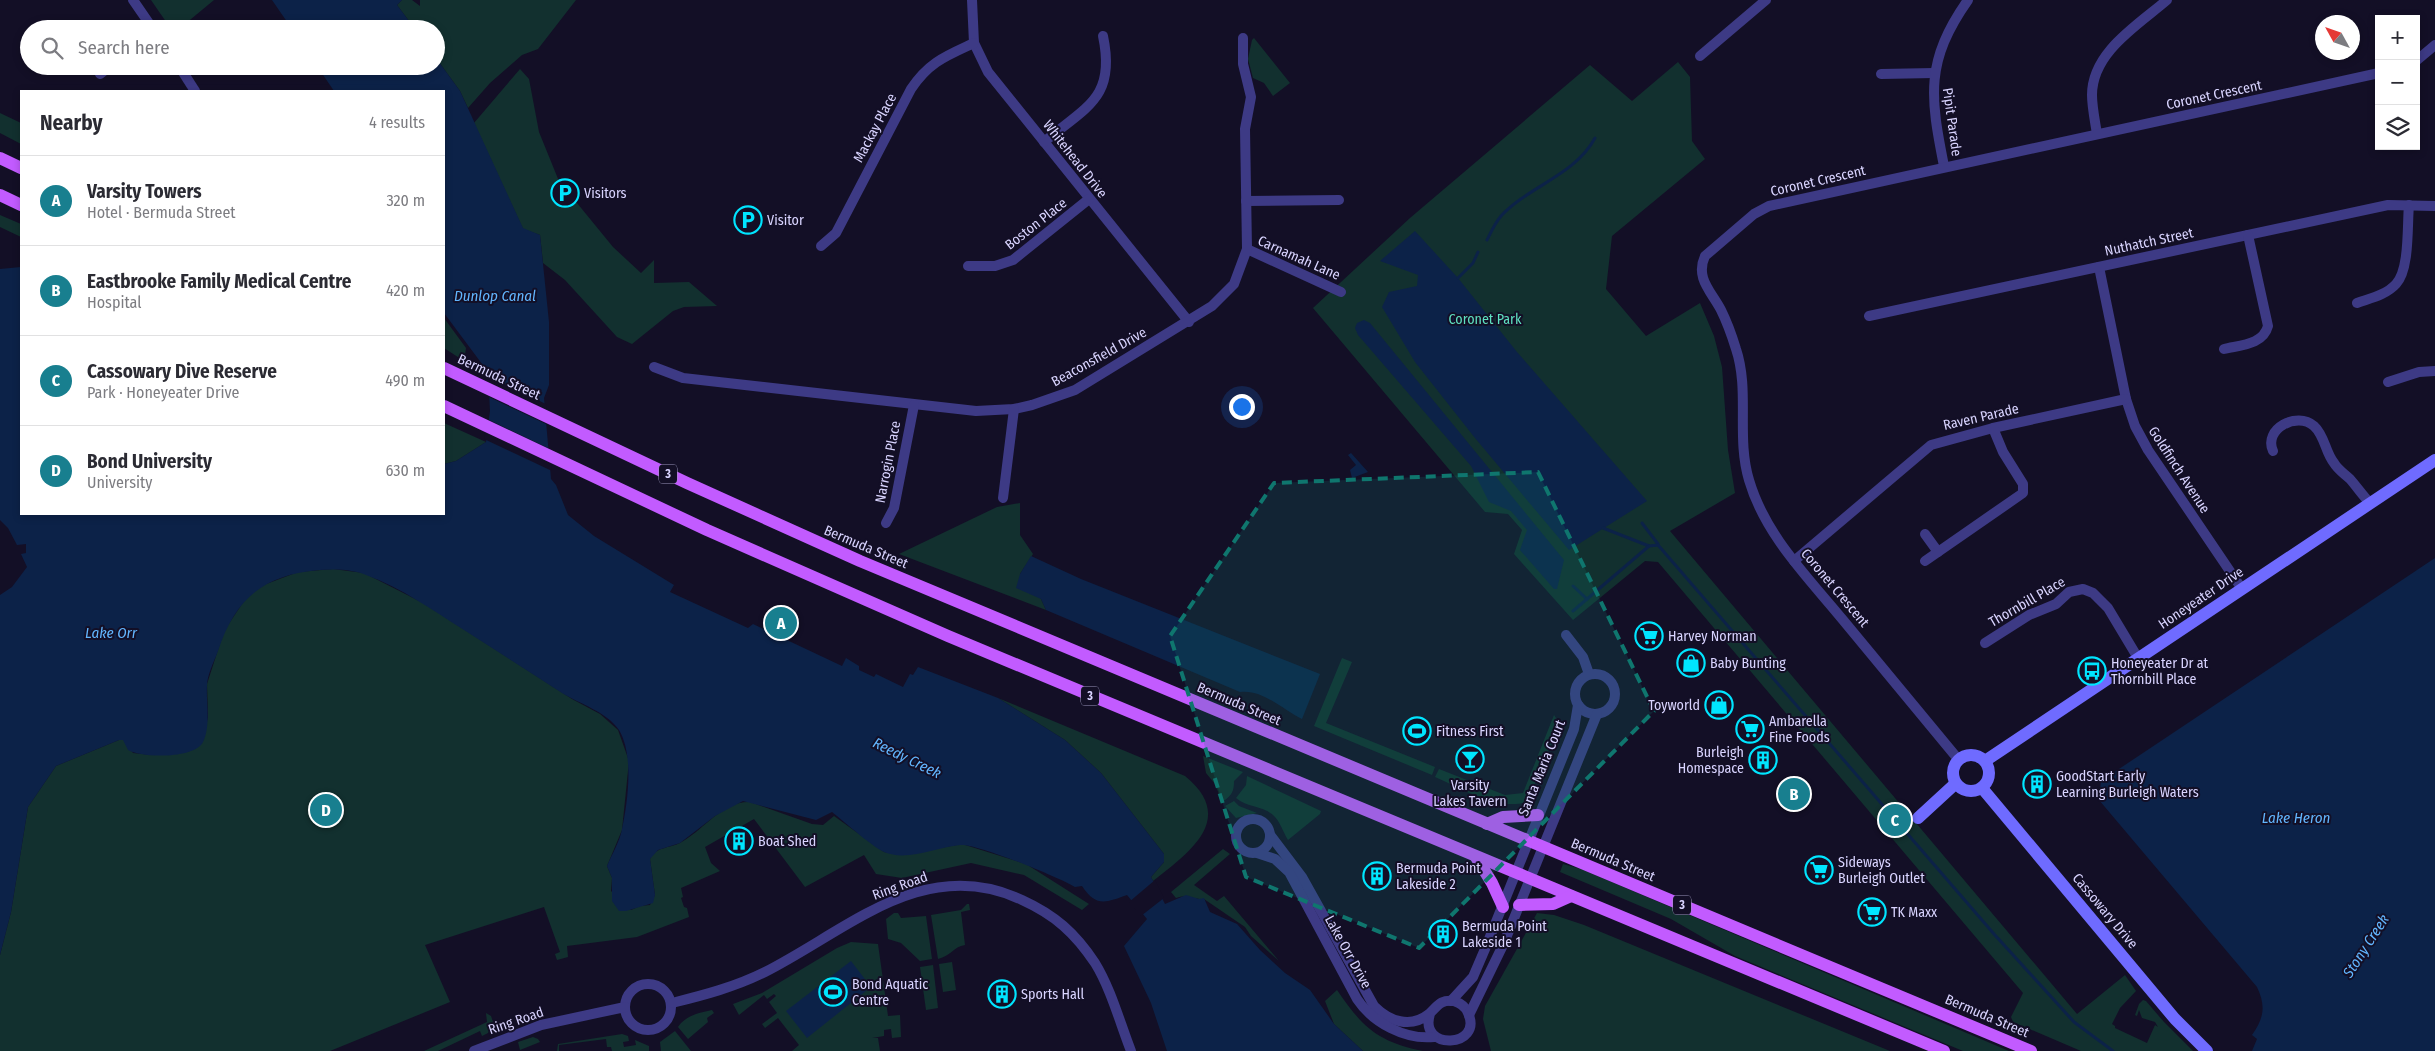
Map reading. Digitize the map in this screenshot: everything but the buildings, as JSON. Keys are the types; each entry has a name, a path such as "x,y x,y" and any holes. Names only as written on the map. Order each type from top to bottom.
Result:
{"main road":[{"path":"0,158 20,168"},
{"path":"0,195 20,205"},
{"name":"Bermuda Street","path":"445,368 687,483 860,561 2031,1051"},
{"name":"3","path":"445,406 821,582 1516,874 1944,1051"},
{"path":"1487,824 1503,817 1538,815"},
{"path":"1476,857 1495,887 1503,907"},
{"path":"1519,905 1552,904 1571,896"}],"street":[{"path":"133,0 147,20"},
{"name":"Whitehead Drive","path":"972,0 974,43 988,72 1189,322"},
{"path":"1700,56 1766,0"},
{"name":"Pipit Parade","path":"1944,166 1933,103 1934,73 1945,38 1968,0"},
{"path":"2097,134 2092,95 2094,82 2103,60 2121,40 2167,0"},
{"path":"1044,142 1090,104 1103,86 1108,58 1103,36"},
{"name":"Beaconsfield Drive","path":"654,368 683,378 976,411 1014,409 1053,399 1075,390 1189,322 1212,306 1234,284 1247,249 1246,129 1251,97 1242,64 1243,38"},
{"name":"Mackay Place","path":"822,246 836,233 911,89 922,72 937,60 974,43"},
{"path":"2417,60 2435,45"},
{"path":"1881,74 1934,73"},
{"name":"Coronet Crescent","path":"1958,759 1794,561 1765,520 1748,478 1744,436 1744,392 1737,350 1721,310 1701,276 1702,263 1705,256 1754,214 1769,206 1944,166 2375,74"},
{"path":"185,75 195,90"},
{"name":"Boston Place","path":"968,266 995,266 1013,260 1089,200"},
{"path":"1246,201 1339,200"},
{"path":"2358,303 2387,291 2399,279 2405,262 2409,204"},
{"name":"Nuthatch Street","path":"1869,316 2388,205 2435,206"},
{"path":"2224,349 2260,340 2266,334 2268,326 2248,235"},
{"name":"Carnamah Lane","path":"1247,249 1341,292"},
{"name":"Goldfinch Avenue","path":"2099,267 2126,399 2135,426 2148,450 2242,589"},
{"path":"2388,382 2419,372 2435,371"},
{"name":"Raven Parade","path":"1794,561 1931,445 1993,428 2126,399"},
{"name":"Narrogin Place","path":"886,523 894,508 914,404"},
{"path":"1004,498 1014,409"},
{"path":"2273,451 2270,444 2271,438 2283,424 2298,420 2311,424 2320,433 2333,462 2370,503"},
{"path":"1925,561 2023,493 2023,484 2004,452 1993,428"},
{"name":"Honeyeater Drive","path":"1984,761 2435,460"},
{"path":"1925,534 1938,552"},
{"name":"Thornbill Place","path":"1985,643 2029,615 2056,604 2070,592 2082,589 2093,593 2108,608 2138,658"},
{"path":"1566,635 1583,657 1588,674"},
{"path":"1588,674 1601,674 1611,682 1614,687 1612,704 1603,712 1597,714 1586,712 1578,706 1575,688 1580,679 1588,674"},
{"name":"Santa Maria Court","path":"1528,840 1574,729 1578,706"},
{"path":"1469,1015 1493,968 1597,714"},
{"path":"1969,754 1975,755 1984,761 1989,772 1986,783 1982,788 1965,791 1955,784 1952,774 1958,759 1969,754"},
{"path":"1918,818 1955,784"},
{"name":"Cassowary Drive","path":"1982,788 2175,1019 2208,1051"},
{"path":"1247,820 1258,820 1267,826 1270,836 1267,847 1257,853 1247,852 1238,845 1236,836 1239,827 1247,820"},
{"name":"Lake Orr Drive","path":"1270,836 1302,877 1374,1006 1384,1016 1397,1021 1415,1021 1430,1014"},
{"path":"1451,1001 1473,977 1503,907 1528,840"},
{"name":"Lake Orr Drive","path":"1257,853 1275,859 1288,872 1366,1011 1382,1023 1400,1032 1424,1038 1434,1037"},
{"name":"Ring Road","path":"672,1003 727,988 765,972 860,916 898,899 916,892 948,884 972,886 1002,890 1035,906 1059,920 1068,928 1096,965 1131,1051"},
{"path":"650,983 664,989 672,1003 670,1016 665,1023 650,1030 638,1027 631,1022 625,1007 629,994 634,988 650,983"},
{"path":"1451,1001 1462,1005 1469,1015 1470,1027 1464,1038 1446,1043 1434,1037 1428,1026 1430,1014 1438,1004 1451,1001"},
{"name":"Ring Road","path":"474,1051 542,1026 625,1007"}],"highlighted area":[{"path":"1538,472 1654,711 1419,948 1246,877 1170,636 1274,483"}],"green space":[{"path":"151,0 214,0 190,20 165,20"},
{"path":"402,0 412,0 420,6 420,0 576,0 538,49 522,55 490,83 468,108 460,91 445,70 445,20 408,20 397,5"},
{"path":"1254,38 1290,83 1273,96 1264,83 1253,78 1248,59"},
{"name":"Coronet Park","path":"1678,62 1690,77 1692,141 1705,159 1612,236 1606,289 1646,336 1700,303 1714,336 1722,367 1728,450 1735,493 1670,531 2077,1014 2125,975 2136,991 2120,1008 2112,1024 2115,1028 2147,1043 2155,1025 2158,1027 2155,1022 2142,1018 2139,1010 2137,1016 2135,1015 2139,1004 2143,1000 2193,1051 2081,1051 2013,1022 2011,1017 2023,993 1658,562 1645,561 1573,620 1514,554 1522,530 1508,514 1485,512 1313,308 1410,218 1590,65 1632,101"},
{"path":"520,69 529,79 539,132 565,196 577,203 613,247 641,273 654,260 654,283 689,282 717,306 684,307 673,311 632,344 617,337 565,280 543,263 540,235 523,229 474,123"},
{"path":"0,113 20,123 20,143 0,133"},
{"path":"0,215 20,224 20,237 0,227"},
{"path":"445,319 466,348 464,361 445,349"},
{"path":"445,423 486,442 456,461 445,464"},
{"path":"1020,503 1020,535 1033,554 1020,574 1041,599 1046,610 899,554 997,507"},
{"path":"333,569 364,573 425,604 572,699 600,714 618,730 629,761 622,830 607,866 612,878 611,891 631,910 640,906 650,905 655,895 650,859 655,852 680,843 730,806 750,802 812,824 823,825 834,816 884,852 901,855 962,844 1026,864 1089,904 1082,910 1024,875 971,863 902,878 876,874 864,855 805,887 754,819 705,847 711,863 720,871 681,888 683,897 681,898 684,907 687,908 689,917 637,937 567,946 568,957 557,960 555,954 560,952 544,907 425,945 450,1002 330,1051 0,1051 0,955 11,912 28,807 56,766 123,739 133,753 170,754 195,747 203,741 208,717 207,684 224,631 246,598 261,586 298,572"},
{"path":"1342,658 1352,662 1326,723 1435,767 1432,775 1314,726"},
{"path":"998,698 1185,776 1200,792 1207,807 1207,821 1202,834 1180,859 1153,881 1151,877 1164,862 1164,854 1101,773 1065,740"},
{"path":"1554,715 1560,724 1527,802 1504,804 1492,801 1469,793 1435,777 1439,769 1505,795 1523,793"},
{"path":"1203,756 1243,772 1234,781 1233,790 1228,798 1222,802 1215,784 1206,773"},
{"path":"1247,776 1321,811 1320,814 1288,840 1280,823 1273,815 1236,798 1246,785"},
{"path":"1234,801 1239,806 1257,813 1236,818 1225,806"},
{"path":"1223,849 1230,854 1194,885 1217,901 1224,896 1279,961 1251,936 1245,927 1204,899 1176,898 1171,892"},
{"path":"1563,864 1581,869 2009,1051 1963,1051 1735,956 1671,919 1560,872"},
{"path":"969,904 970,910 961,912 965,945 938,959 931,915 961,910"},
{"path":"894,913 898,913 901,918 926,916 932,959 920,961 901,943 888,939 886,919"},
{"path":"1537,913 1554,915 1584,925 1890,1051 1491,1051 1483,1019 1485,1006"},
{"name":"Bond Aquatic Centre","path":"851,942 878,944 888,1016 900,1015 901,1037 892,1038 891,1029 884,1030 884,1036 872,1038 878,1038 880,1051 792,1051 799,1045 778,1018 765,1028 762,1024 777,1013 769,1002 776,996 774,994 767,999 764,995 739,1015 733,1004 762,993 837,948"},
{"path":"952,962 956,990 943,992 939,964"},
{"path":"933,965 938,1008 926,1010 920,967"},
{"path":"1337,990 1355,1014 1372,1031 1394,1043 1423,1051 1363,1051 1334,1024 1325,1001"},
{"path":"712,1010 714,1013 707,1018 708,1022 688,1039 678,1027 689,1017"},
{"path":"486,1013 491,1016 494,1025 488,1033 482,1036 480,1031 438,1051 424,1051 487,1022"},
{"path":"675,1031 691,1051 661,1051 660,1042"},
{"path":"622,1034 628,1036 629,1041 623,1042 624,1047 636,1045 635,1040 649,1046 649,1051 612,1051 611,1047 607,1047 606,1039 559,1045 559,1051 557,1051 558,1044"},
{"path":"533,1037 540,1042 520,1050 518,1042"}],"water":[{"path":"272,0 402,0 397,5 408,20 286,20"},
{"name":"Lake Orr","path":"445,70 460,91 523,228 540,235 549,322 549,385 544,398 551,479 556,485 568,515 594,536 674,585 670,592 748,628 753,624 842,666 846,658 859,666 859,670 874,677 876,674 903,687 910,674 913,675 918,667 998,698 1065,740 1101,773 1164,854 1164,862 1151,877 1165,904 1186,895 1199,899 1204,898 1210,912 1237,924 1260,950 1285,973 1310,990 1334,1024 1363,1051 1167,1051 1151,1003 1124,946 1147,919 1127,895 1107,901 1097,900 1087,893 1082,886 1075,887 1017,862 969,846 951,846 912,855 893,855 884,852 872,844 832,812 816,820 743,801 715,816 680,843 658,850 650,859 655,895 653,903 626,911 619,911 612,901 612,878 607,866 621,834 628,792 627,752 619,730 608,718 562,693 404,593 366,575 343,570 319,570 282,577 254,593 243,604 233,617 225,633 209,673 207,682 207,728 203,742 198,748 179,754 144,755 128,750 123,740 119,740 56,766 28,807 11,912 0,955 0,595 12,587 27,567 21,554 26,553 26,544 17,545 8,528 0,520 0,269 20,267 20,515 445,515 445,464 456,461 486,442 490,411 488,372 445,314 445,90 333,90 323,75 445,75"},
{"path":"1415,231 1458,278 1517,352 1647,501 1569,550 1475,438 1415,362 1382,307 1389,292 1417,286 1418,275 1380,261"},
{"path":"1364,320 1370,323 1564,560 1557,589 1554,589 1520,550 1527,530 1511,511 1489,502 1471,466 1358,335 1355,328 1357,323"},
{"path":"1351,453 1368,472 1352,478 1350,470 1356,465 1348,455"},
{"path":"1031,556 1081,579 1320,674 1302,719 1265,697 1248,692 1240,692 1046,610 1041,599 1016,588 1020,574"},
{"name":"Lake Heron","path":"2435,558 2435,1051 2252,1051 2257,1039 2252,1035 2259,1023 2263,1006 2257,987 2099,800 2101,781"},
{"path":"851,961 871,987 807,1038 786,1011"}],"pier":[{"path":"485,375 546,404 548,425 487,396"},
{"path":"487,419 550,449 552,471 484,439"},
{"path":"1155,880 1164,898 1141,916 1129,902"}],"waterway":[{"path":"1487,240 1501,216 1525,196 1576,162 1595,138"},
{"path":"1458,278 1473,263 1478,252"},
{"path":"1642,523 1658,544"},
{"path":"1603,528 1649,546"},
{"path":"1573,611 1649,546 1658,545 1994,934 2074,1022 2113,1051"},
{"path":"1573,586 1587,599"}],"place":[{"name":"Visitors","path":"565,193"},
{"name":"Visitor","path":"748,220"},
{"name":"Varsity Towers","path":"781,623"},
{"name":"Harvey Norman","path":"1649,636"},
{"name":"Baby Bunting","path":"1691,663"},
{"name":"Honeyeater Dr at Thornbill Place","path":"2092,671"},
{"name":"Toyworld","path":"1719,705"},
{"name":"Ambarella Fine Foods","path":"1750,729"},
{"name":"Fitness First","path":"1417,731"},
{"name":"Varsity Lakes Tavern","path":"1470,759"},
{"name":"Burleigh Homespace","path":"1763,760"},
{"name":"GoodStart Early Learning Burleigh Waters","path":"2037,784"},
{"name":"Eastbrooke Family Medical Centre","path":"1794,794"},
{"name":"Bond University","path":"326,810"},
{"name":"Cassowary Dive Reserve","path":"1895,820"},
{"name":"Boat Shed","path":"739,841"},
{"name":"Sideways Burleigh Outlet","path":"1819,870"},
{"name":"Bermuda Point Lakeside 2","path":"1377,876"},
{"name":"TK Maxx","path":"1872,912"},
{"name":"Bermuda Point Lakeside 1","path":"1443,934"},
{"name":"Bond Aquatic Centre","path":"833,992"},
{"name":"Sports Hall","path":"1002,994"}],"water label":[{"name":"Dunlop Canal","path":"495,296"},
{"name":"Reedy Creek","path":"907,758"},
{"name":"Stony Creek","path":"2366,946"}]}
